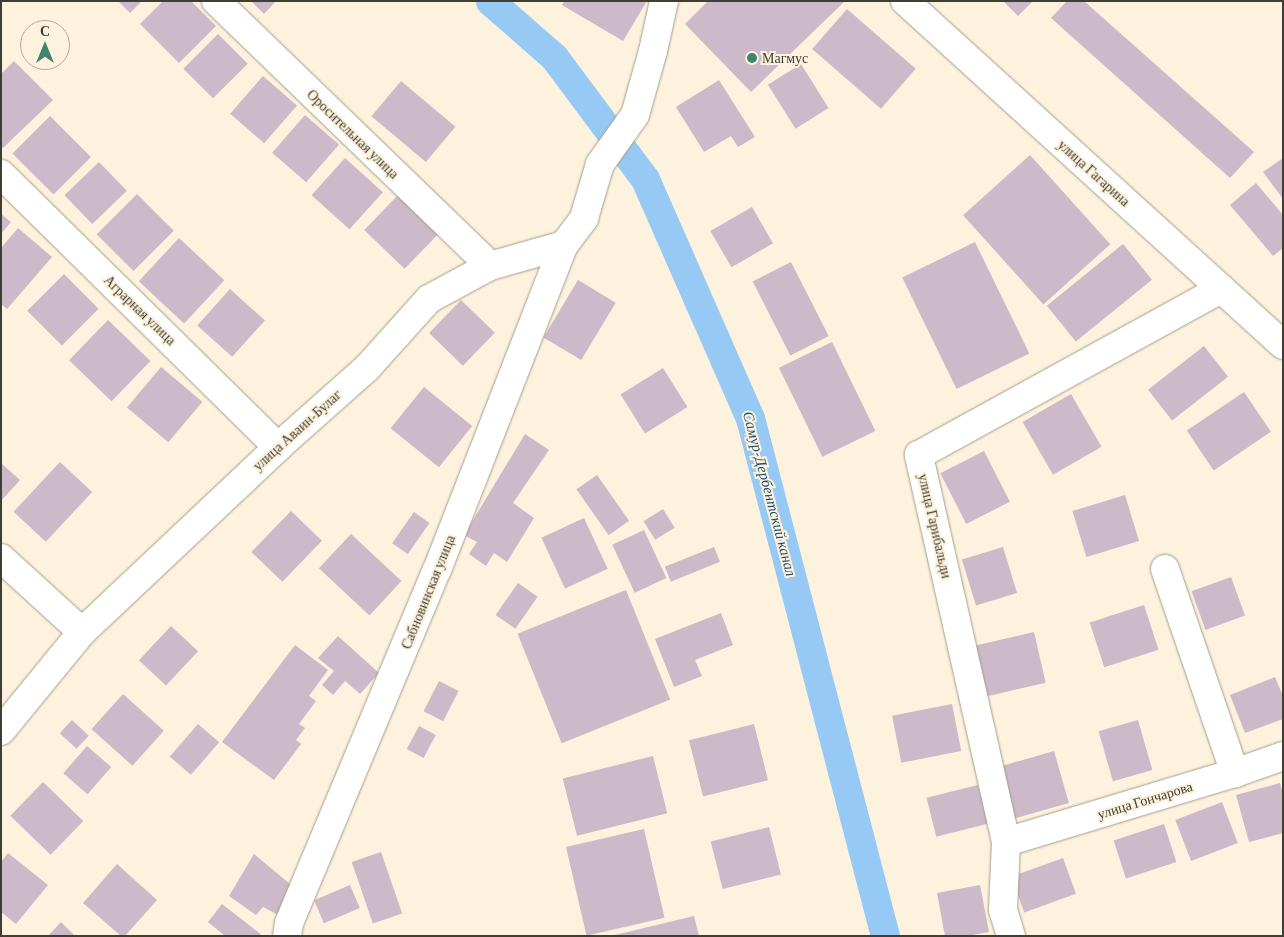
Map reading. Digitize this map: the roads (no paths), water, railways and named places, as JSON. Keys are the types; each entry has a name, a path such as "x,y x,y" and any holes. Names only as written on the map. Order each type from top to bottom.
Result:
{"street":[{"name":"Оросительная улица","path":"216,1 490,266"},
{"path":"564,245 584,218 600,164 635,114 654,51 664,1"},
{"name":"улица Гагарина","path":"905,1 1283,345"},
{"name":"Аграрная улица","path":"1,174 278,446"},
{"name":"улица Аваин-Булаг","path":"1,731 82,632 278,446 367,368 429,299 490,266 564,245"},
{"name":"Сабновинская улица","path":"287,936 289,923 441,560 564,245"},
{"name":"улица Гарибальди","path":"1011,936 1003,910 1006,842 919,455 1222,289"},
{"path":"1,558 82,632"},
{"path":"1165,569 1235,773"},
{"name":"улица Гончарова","path":"1006,842 1235,773 1283,756"}],"waterway":[{"name":"Самур-Дербентский канал","path":"490,1 554,57 645,179 750,418 885,936"}],"place":[{"name":"Магмус","path":"752,58"}]}
